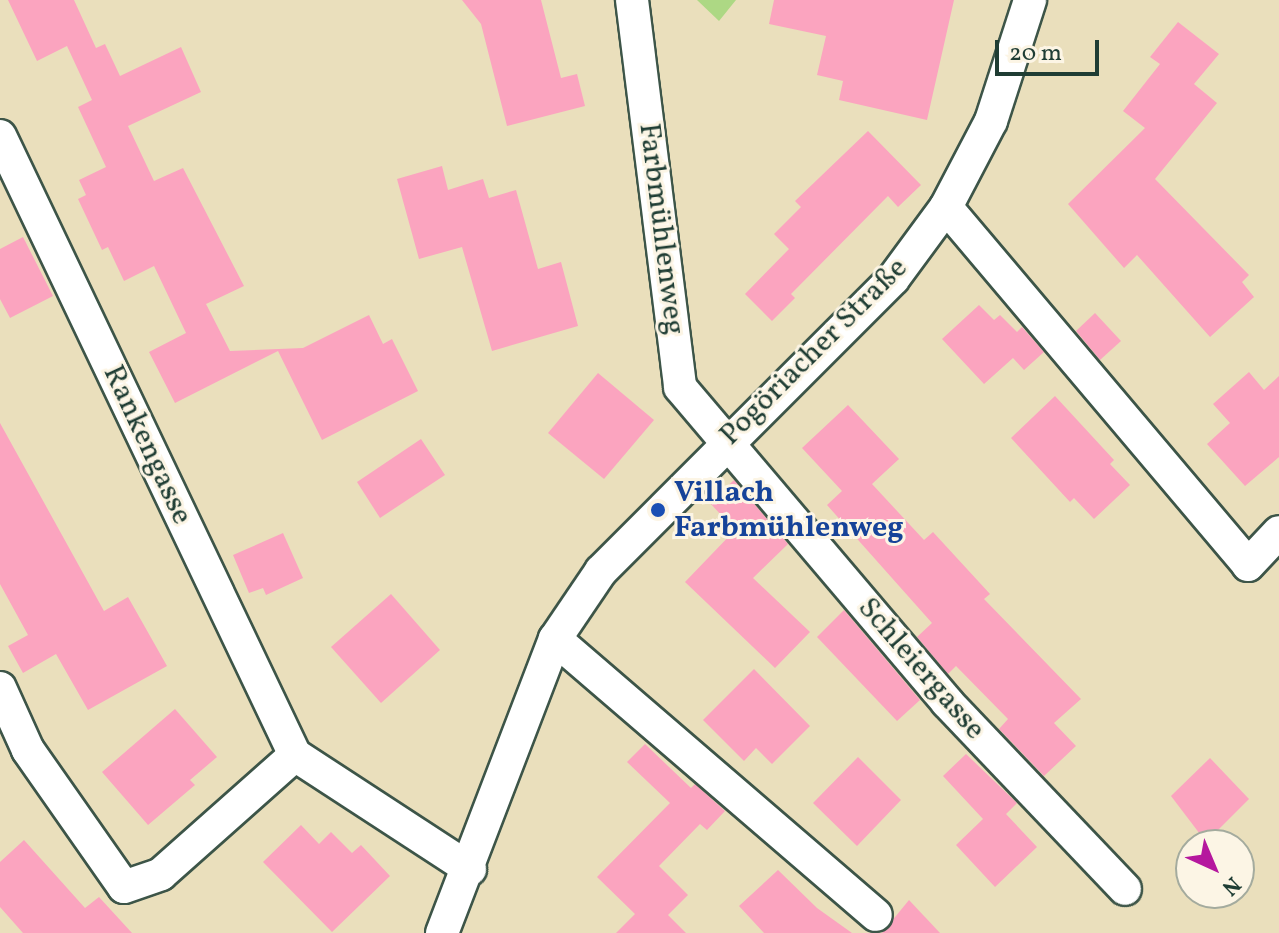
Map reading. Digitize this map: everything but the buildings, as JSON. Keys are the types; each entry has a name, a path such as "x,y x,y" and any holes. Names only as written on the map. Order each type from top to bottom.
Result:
{"street":[{"name":"Farbmühlenweg","path":"632,0 680,387 725,443"},
{"name":"Pogöriacher Straße","path":"442,933 470,869 555,639 601,571 725,443 893,279 946,207 991,121 1030,0"},
{"name":"Rankengasse","path":"0,136 295,755"},
{"path":"946,207 1248,565 1279,532"},
{"name":"Schleiergasse","path":"725,443 947,702 1125,889"},
{"path":"555,639 876,915"},
{"path":"0,688 28,750 124,887 161,874 295,755 470,869"}],"green space":[{"path":"697,0 736,0 719,21"}],"place":[{"name":"Villach Farbmühlenweg","path":"658,510"}]}
